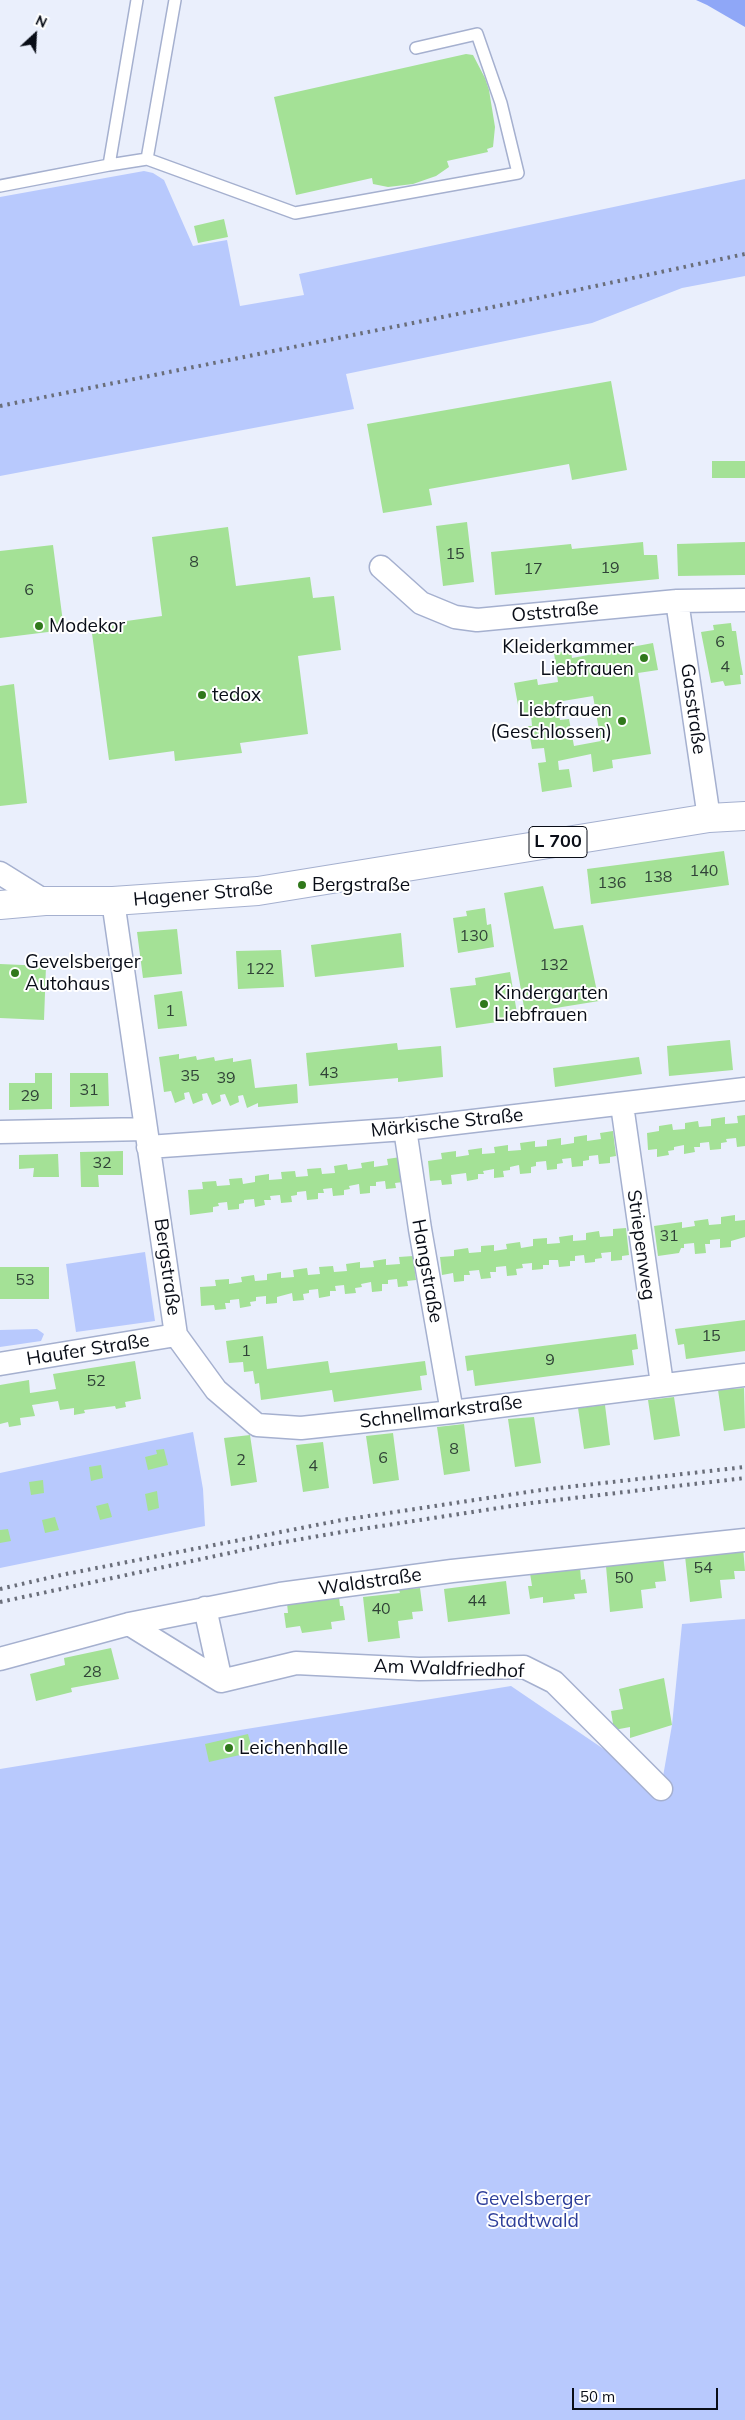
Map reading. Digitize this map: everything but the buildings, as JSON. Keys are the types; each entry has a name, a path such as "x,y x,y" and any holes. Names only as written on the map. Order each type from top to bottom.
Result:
{"main road":[{"name":"Hagener Straße","path":"0,905 45,901 112,901 258,892 709,818 745,816"},
{"name":"Hagener Straße","path":"0,890 45,901"}],"street":[{"name":"Oststraße","path":"381,567 420,603 455,617 477,620 677,601 745,600"},
{"name":"Gasstraße","path":"677,601 709,818"},
{"path":"0,873 45,901"},
{"name":"Bergstraße","path":"112,901 166,1257 176,1336"},
{"name":"Märkische Straße","path":"0,1132 147,1138 405,1129 622,1105 745,1089"},
{"name":"Striepenweg","path":"622,1105 662,1384"},
{"name":"Hangstraße","path":"405,1129 420,1229 452,1412"},
{"name":"Schnellmarkstraße","path":"176,1336 216,1390 257,1425 301,1428 452,1412 745,1375"},
{"name":"Haufer Straße","path":"0,1364 176,1336"},
{"name":"Waldstraße","path":"0,1658 129,1624 205,1608 298,1592 442,1572 745,1540"},
{"path":"205,1608 222,1681"},
{"path":"129,1624 222,1681"},
{"name":"Am Waldfriedhof","path":"222,1681 296,1663 419,1669 524,1667 554,1682 661,1789"}],"lane":[{"path":"109,165 137,0"},
{"path":"147,159 175,0"},
{"path":"0,186 147,159 295,213 518,172 501,103 477,34 416,48"}],"green space":[{"path":"144,171 153,173 164,180 193,246 227,240 240,306 304,295 299,274 745,179 745,276 682,288 592,323 346,374 354,409 0,476 0,197"},
{"path":"145,1252 155,1321 76,1332 66,1264"},
{"path":"37,1329 44,1334 41,1341 0,1347 0,1330"},
{"path":"193,1432 203,1489 205,1526 0,1568 0,1473"},
{"name":"Gevelsberger Stadtwald","path":"745,1619 745,2420 0,2420 0,1769 511,1686 661,1788 672,1725 682,1624"}],"shaded area":[{"path":"696,0 745,0 745,27 707,5"}],"railway":[{"path":"0,406 572,291 745,254"},
{"path":"0,1589 61,1575 342,1520 541,1490 745,1467"},
{"path":"0,1602 267,1545 342,1532 531,1503 745,1478"}],"place":[{"name":"Modekor","path":"39,626"},
{"name":"Kleiderkammer Liebfrauen","path":"644,658"},
{"name":"tedox","path":"202,695"},
{"name":"Liebfrauen (Geschlossen)","path":"622,721"},
{"name":"Bergstraße","path":"302,885"},
{"name":"Gevelsberger Autohaus","path":"15,973"},
{"name":"Kindergarten Liebfrauen","path":"484,1004"},
{"name":"Leichenhalle","path":"229,1748"}]}
